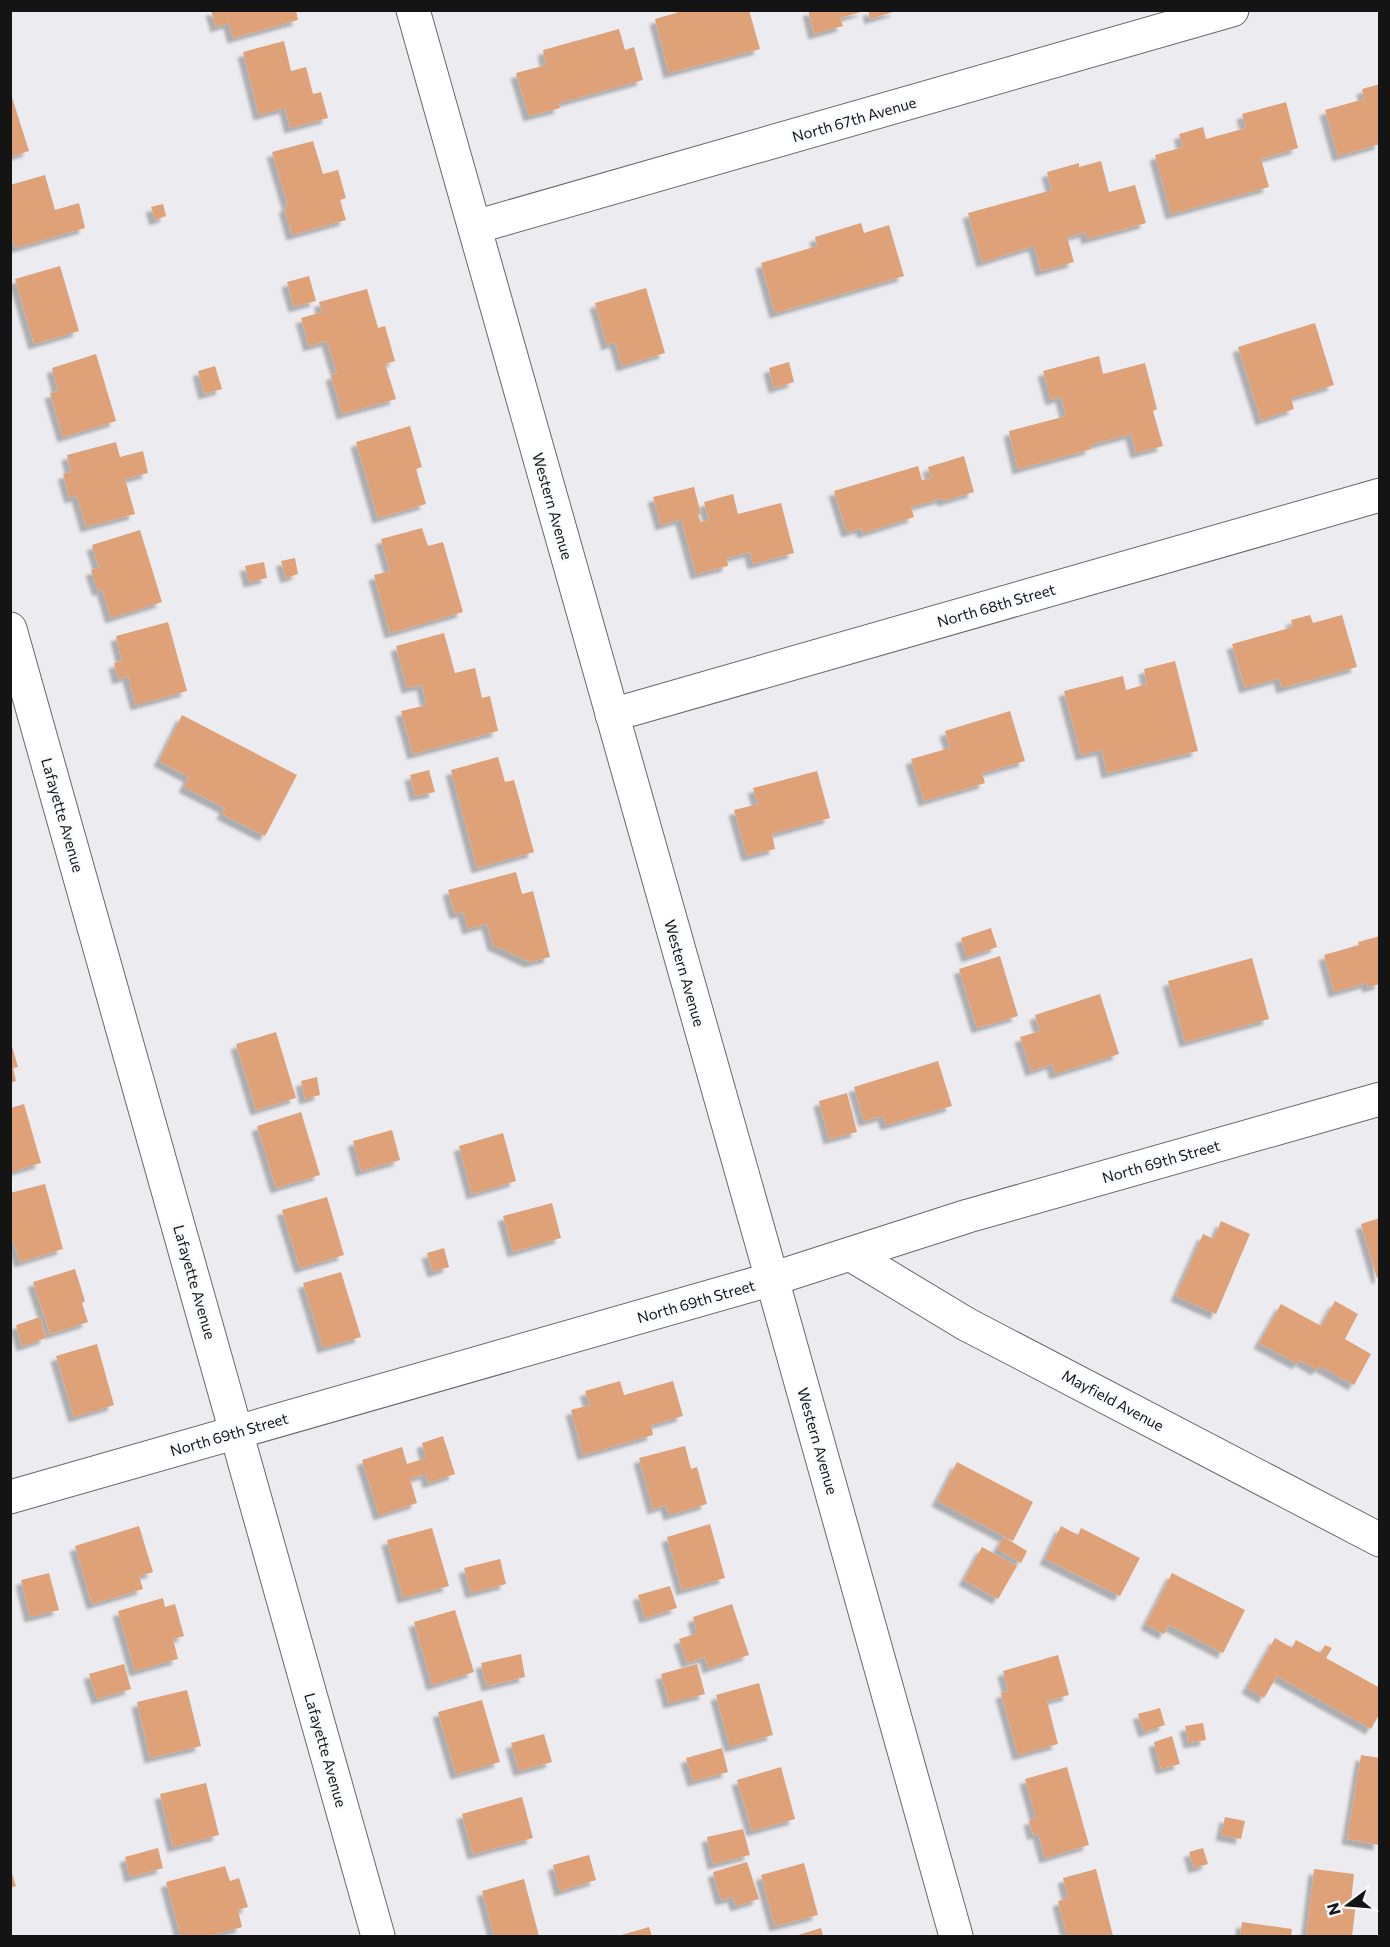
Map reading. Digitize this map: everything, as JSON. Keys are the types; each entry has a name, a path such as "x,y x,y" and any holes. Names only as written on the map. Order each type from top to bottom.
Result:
{"street":[{"name":"Western Avenue","path":"413,10 956,1936"},
{"name":"North 67th Avenue","path":"475,227 1232,10"},
{"name":"North 68th Street","path":"612,715 1380,495"},
{"name":"Lafayette Avenue","path":"10,628 378,1936"},
{"name":"North 69th Street","path":"10,1497 772,1279 968,1216 1380,1100"},
{"name":"Mayfield Avenue","path":"850,1254 966,1323 1380,1540"}],"building":[{"path":"211,10 296,10 298,20 233,38 229,23 216,27"},
{"path":"686,10 749,10 760,49 669,73 655,19"},
{"path":"808,10 864,11 840,18 843,26 814,34"},
{"path":"868,10 896,10 896,11 870,19"},
{"path":"619,29 625,50 634,47 643,80 559,103 560,108 529,116 516,73 546,65 543,50"},
{"path":"284,41 291,71 306,67 313,94 321,92 328,118 290,128 285,108 259,115 243,52"},
{"path":"1380,84 1380,144 1338,156 1325,110 1364,99 1362,89"},
{"path":"10,91 29,151 10,157"},
{"path":"1286,102 1298,148 1261,159 1269,187 1171,214 1155,155 1183,147 1179,134 1203,127 1206,139 1246,128 1242,114"},
{"path":"313,141 323,174 338,170 346,198 340,200 346,220 292,235 284,207 288,206 272,152"},
{"path":"1101,161 1109,192 1135,185 1146,223 1087,239 1085,232 1067,237 1074,262 1041,271 1034,246 982,262 968,213 1052,190 1047,172 1079,163 1079,167"},
{"path":"45,175 55,210 79,203 85,228 15,248 10,231 10,185"},
{"path":"163,204 166,216 155,220 151,207"},
{"path":"861,223 864,233 889,225 904,276 775,313 761,263 817,246 815,237"},
{"path":"60,266 79,331 34,344 15,279"},
{"path":"309,276 316,301 294,307 287,282"},
{"path":"646,288 665,353 622,366 615,342 607,345 595,303"},
{"path":"367,289 378,328 385,326 395,361 385,364 396,399 342,414 331,375 337,373 327,341 309,346 301,318 322,312 319,302"},
{"path":"1315,323 1334,385 1291,398 1294,409 1261,420 1238,347"},
{"path":"96,354 116,421 63,437 50,393 58,391 52,368"},
{"path":"1099,356 1103,374 1145,363 1157,409 1153,411 1163,446 1136,453 1131,434 1090,445 1091,449 1018,469 1009,431 1066,416 1061,397 1051,400 1043,371"},
{"path":"789,362 794,382 774,388 769,368"},
{"path":"215,366 222,389 204,394 198,371"},
{"path":"410,426 422,467 416,469 426,504 378,518 356,442"},
{"path":"116,442 120,457 143,451 148,473 125,479 135,514 86,527 77,496 70,498 63,474 71,472 67,455"},
{"path":"964,456 974,492 911,507 914,517 863,533 861,528 847,532 834,491 918,466 922,480 931,478 928,467"},
{"path":"694,487 701,522 709,520 704,502 733,494 738,514 781,503 794,553 753,564 750,552 727,558 728,566 696,574 681,519 661,525 653,497"},
{"path":"422,528 428,546 443,542 463,612 390,633 374,575 390,571 381,539"},
{"path":"140,530 162,602 111,618 102,589 98,591 91,570 99,568 92,545"},
{"path":"295,558 298,574 286,578 281,561"},
{"path":"264,562 267,578 249,582 245,566"},
{"path":"1310,615 1313,623 1342,615 1357,667 1282,688 1279,678 1245,688 1232,644 1293,627 1291,620"},
{"path":"168,622 187,691 136,705 128,676 118,679 114,663 122,661 116,636"},
{"path":"444,633 455,673 475,668 482,698 490,696 498,731 413,754 401,711 427,705 422,685 407,688 396,646"},
{"path":"1175,661 1198,751 1107,773 1102,750 1081,755 1064,691 1123,676 1126,690 1147,684 1144,669"},
{"path":"1010,711 1025,761 982,773 985,783 924,801 911,759 950,748 945,731"},
{"path":"182,715 297,775 265,836 222,814 225,808 184,787 189,777 159,761"},
{"path":"498,757 505,782 514,780 534,852 477,868 451,770"},
{"path":"429,770 435,792 415,796 410,775"},
{"path":"817,771 830,818 772,834 775,849 747,856 734,810 758,804 753,788"},
{"path":"516,872 522,894 533,891 550,957 530,962 493,945 487,924 468,929 463,912 455,914 448,890"},
{"path":"991,928 997,947 967,957 961,938"},
{"path":"1380,936 1380,984 1368,987 1367,983 1334,992 1324,955"},
{"path":"1000,956 1018,1016 977,1028 959,969"},
{"path":"1252,958 1269,1019 1185,1042 1168,981"},
{"path":"1100,994 1119,1054 1055,1074 1052,1064 1031,1071 1020,1037 1040,1031 1035,1015"},
{"path":"276,1032 296,1098 256,1110 236,1044"},
{"path":"11,1043 18,1067 13,1068 16,1081 10,1083"},
{"path":"938,1061 952,1106 886,1125 883,1116 864,1121 854,1087"},
{"path":"317,1077 320,1095 305,1099 301,1081"},
{"path":"847,1093 857,1132 829,1139 819,1101"},
{"path":"24,1104 41,1163 10,1172 10,1108"},
{"path":"301,1112 320,1175 276,1188 257,1126"},
{"path":"392,1130 400,1160 361,1171 353,1141"},
{"path":"503,1133 516,1181 472,1194 459,1146"},
{"path":"45,1184 63,1249 20,1262 10,1233 10,1193"},
{"path":"327,1197 344,1255 300,1268 282,1210"},
{"path":"552,1203 561,1238 513,1252 503,1216"},
{"path":"1380,1218 1380,1278 1377,1278 1361,1224"},
{"path":"1221,1221 1250,1234 1216,1314 1176,1296 1203,1234 1214,1239"},
{"path":"444,1248 449,1267 433,1272 427,1253"},
{"path":"75,1269 85,1301 82,1303 88,1322 50,1334 33,1282"},
{"path":"341,1272 361,1337 323,1348 303,1283"},
{"path":"1335,1301 1358,1314 1345,1339 1371,1354 1354,1385 1320,1366 1317,1370 1300,1360 1298,1364 1259,1343 1281,1304 1321,1326"},
{"path":"40,1317 46,1338 22,1346 16,1325"},
{"path":"97,1344 114,1405 74,1417 56,1356"},
{"path":"620,1381 624,1395 673,1381 683,1416 651,1425 653,1435 583,1455 571,1410 590,1405 585,1391"},
{"path":"443,1436 455,1474 428,1483 426,1474 410,1479 417,1503 379,1515 362,1460 402,1447 407,1464 426,1458 422,1443"},
{"path":"685,1446 691,1469 697,1467 707,1504 669,1515 666,1505 653,1509 639,1458"},
{"path":"957,1462 1033,1502 1013,1541 937,1501"},
{"path":"710,1524 725,1578 682,1590 667,1537"},
{"path":"139,1526 153,1572 139,1576 143,1589 92,1604 75,1546"},
{"path":"1061,1526 1078,1535 1081,1528 1140,1558 1120,1596 1045,1559"},
{"path":"432,1528 449,1586 403,1598 387,1540"},
{"path":"1004,1537 1027,1551 1021,1563 997,1549"},
{"path":"982,1547 1017,1566 998,1599 964,1580"},
{"path":"500,1559 506,1584 471,1593 464,1568"},
{"path":"49,1573 59,1610 30,1617 21,1580"},
{"path":"1172,1573 1245,1610 1223,1653 1169,1625 1164,1634 1146,1624"},
{"path":"670,1586 677,1608 645,1618 638,1595"},
{"path":"163,1598 165,1607 175,1604 184,1636 173,1639 178,1659 135,1671 118,1611"},
{"path":"732,1604 749,1655 708,1668 705,1657 687,1663 679,1639 697,1633 693,1617"},
{"path":"455,1610 474,1672 432,1685 414,1622"},
{"path":"1275,1638 1292,1648 1296,1640 1320,1653 1325,1645 1332,1648 1326,1658 1380,1688 1380,1713 1371,1729 1277,1676 1264,1698 1247,1688"},
{"path":"521,1654 525,1677 487,1686 481,1663"},
{"path":"1058,1655 1069,1695 1047,1701 1058,1744 1018,1755 1001,1693 1008,1691 1003,1671"},
{"path":"124,1664 131,1689 97,1699 89,1674"},
{"path":"697,1664 705,1694 669,1703 661,1674"},
{"path":"759,1683 773,1735 730,1747 716,1695"},
{"path":"187,1690 201,1746 150,1758 137,1702"},
{"path":"482,1700 500,1762 456,1774 438,1712"},
{"path":"1160,1708 1165,1725 1144,1732 1138,1714"},
{"path":"1203,1723 1206,1740 1189,1743 1185,1726"},
{"path":"544,1734 552,1762 519,1771 511,1743"},
{"path":"1172,1736 1180,1764 1161,1769 1154,1742"},
{"path":"722,1748 728,1772 693,1781 686,1758"},
{"path":"1361,1755 1380,1758 1379,1845 1347,1839"},
{"path":"781,1767 795,1819 752,1831 737,1780"},
{"path":"1067,1767 1089,1845 1045,1858 1038,1833 1033,1835 1029,1820 1036,1818 1025,1779"},
{"path":"206,1783 219,1835 173,1847 160,1794"},
{"path":"522,1797 533,1838 473,1854 462,1814"},
{"path":"1225,1817 1245,1821 1241,1839 1221,1835"},
{"path":"743,1829 750,1855 713,1864 707,1837"},
{"path":"158,1848 163,1868 130,1877 125,1857"},
{"path":"1203,1848 1208,1864 1194,1868 1189,1852"},
{"path":"589,1855 596,1880 560,1891 553,1865"},
{"path":"747,1862 759,1899 736,1906 733,1897 721,1900 713,1872"},
{"path":"804,1863 818,1915 775,1926 761,1875"},
{"path":"225,1866 230,1881 239,1878 248,1907 238,1910 242,1927 209,1936 181,1936 166,1882"},
{"path":"10,1868 16,1886 10,1888"},
{"path":"1096,1869 1113,1936 1067,1936 1058,1901 1068,1898 1063,1878"},
{"path":"1314,1869 1354,1874 1351,1902 1356,1903 1352,1936 1306,1936"},
{"path":"524,1879 539,1936 494,1936 482,1891"},
{"path":"1242,1922 1292,1929 1291,1936 1240,1936"},
{"path":"649,1927 652,1936 618,1936"},
{"path":"821,1928 823,1936 795,1936"}]}
